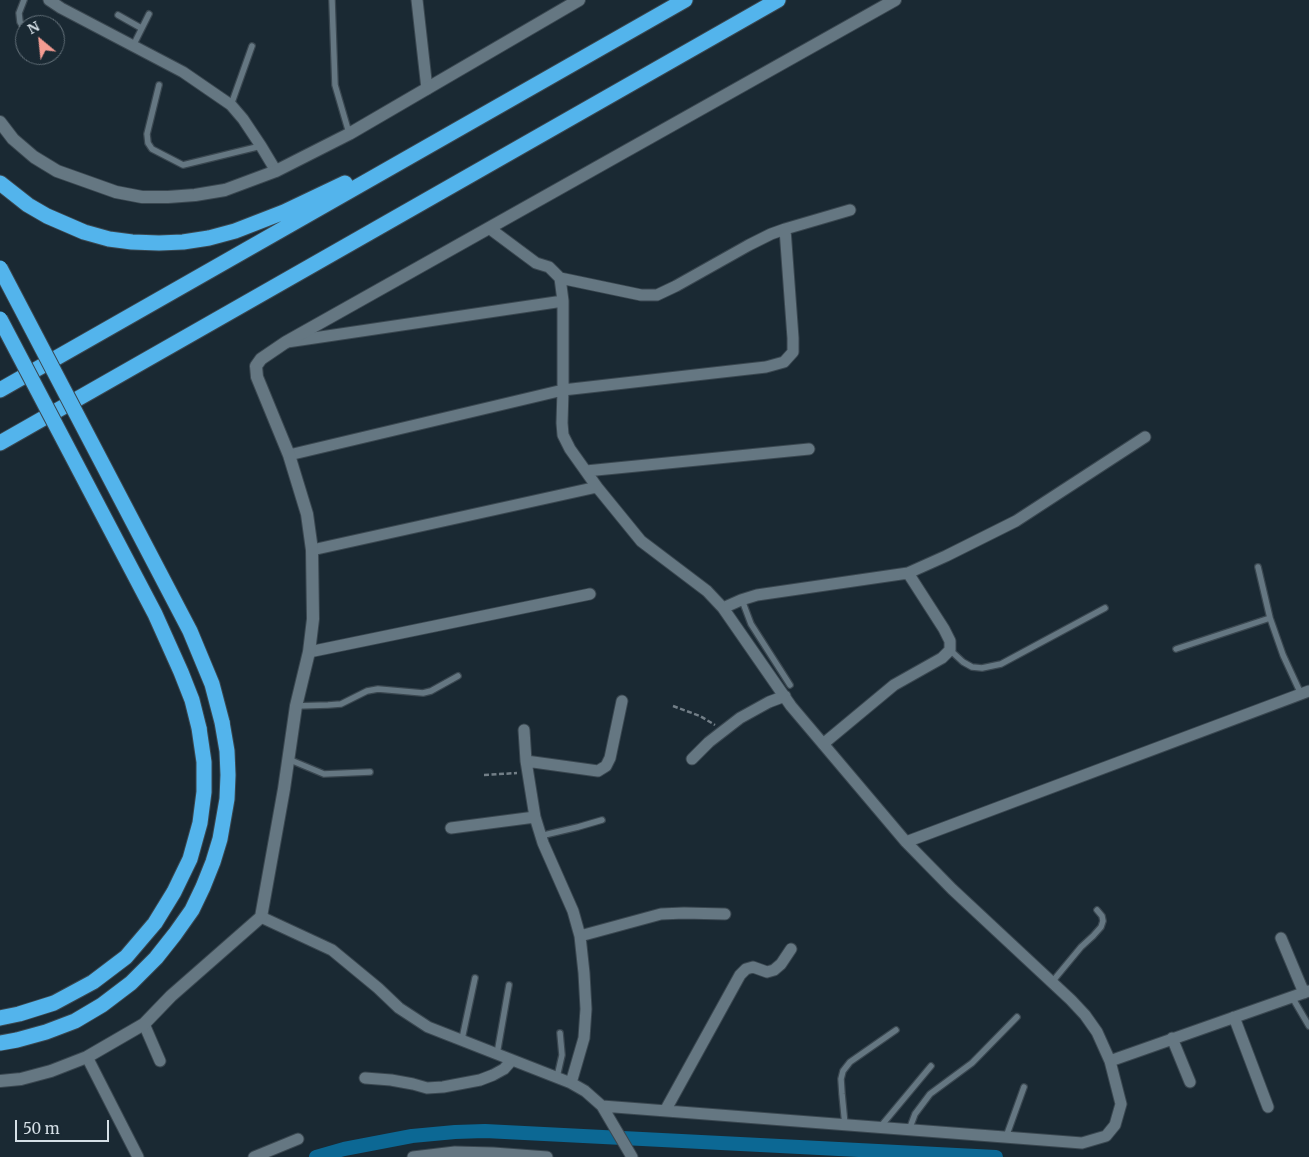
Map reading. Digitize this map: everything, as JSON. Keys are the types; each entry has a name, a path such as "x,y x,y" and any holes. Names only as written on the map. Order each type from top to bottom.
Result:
{"highway":[{"path":"0,390 685,0"},
{"path":"0,443 778,0"},
{"path":"0,183 28,205 47,216 84,232 109,239 132,242 183,242 235,231 260,222 446,136"},
{"path":"0,268 190,631 212,684 222,722 227,752 228,775 227,799 220,839 213,862 192,910 156,958 131,983 102,1005 75,1021 46,1032 0,1043"},
{"path":"0,319 155,614 182,672 199,728 204,762 204,792 200,823 190,859 174,892 155,923 126,957 93,982 54,1003 0,1018"}],"main road":[{"path":"0,122 13,139 34,157 57,171 116,192 142,197 168,197 225,190 276,171 349,134 579,0"},
{"path":"0,1081 21,1079 51,1071 87,1057 144,1024 171,996 261,917 284,789 296,706 309,652 313,619 312,550 306,514 289,455 257,377 256,366 261,358 286,342 895,0"}],"street":[{"path":"49,0 183,72 231,105 243,119 276,171"},
{"path":"417,0 427,89"},
{"path":"489,228 536,263 549,267 560,278 641,295 657,295 749,244 771,234 785,228 850,210"},
{"path":"289,455 563,390 766,366 784,362 793,352 785,228"},
{"path":"560,278 563,301 562,423 563,435 570,449 597,487 641,541 707,591 723,608 791,706 906,842 952,889 1085,1015 1096,1032 1110,1061 1121,1104 1114,1125 1106,1136 1082,1143 602,1106"},
{"path":"286,342 563,301"},
{"path":"723,608 741,600 757,596 908,573 1016,521 1145,437"},
{"path":"586,471 809,450"},
{"path":"312,550 597,487"},
{"path":"823,744 894,685 942,658 950,650 950,641 944,629 908,573"},
{"path":"309,652 590,594"},
{"path":"906,842 1305,693"},
{"path":"692,760 709,742 740,718 769,702 785,696"},
{"path":"527,767 598,771 606,766 610,758 622,701"},
{"path":"524,730 527,767 540,836 573,911 580,936 586,1009 584,1038 571,1083"},
{"path":"451,828 535,817"},
{"path":"580,936 661,914 725,914"},
{"path":"261,917 332,950 399,1008 428,1027 557,1077 585,1091 602,1106 631,1155"},
{"path":"1110,1061 1306,992 1281,938"},
{"path":"665,1111 740,975 753,967 768,972 774,970 781,964 791,949"},
{"path":"1234,1017 1268,1107"},
{"path":"144,1024 160,1061"},
{"path":"1172,1038 1190,1082"},
{"path":"87,1057 138,1157"},
{"path":"365,1078 392,1080 426,1088 443,1087 480,1080 494,1075 504,1069 512,1060"},
{"path":"254,1157 298,1139"},
{"path":"412,1157 455,1152 547,1157"}],"lane":[{"path":"19,15 24,0"},
{"path":"332,0 335,85 349,134"},
{"path":"133,46 149,14"},
{"path":"118,15 141,28"},
{"path":"231,105 252,46"},
{"path":"159,85 147,134 148,143 152,149 183,165 261,146"},
{"path":"1258,567 1270,618 1283,656 1305,693"},
{"path":"741,600 751,624 790,685"},
{"path":"950,650 963,662 972,667 982,668 1001,664 1105,608"},
{"path":"1176,649 1270,618"},
{"path":"296,706 341,704 367,691 378,689 423,693 431,691 458,676"},
{"path":"288,759 324,774 370,772"},
{"path":"540,836 602,820"},
{"path":"1052,982 1081,947 1101,927 1102,916 1096,910"},
{"path":"462,1039 475,978"},
{"path":"497,1054 509,985"},
{"path":"1292,997 1309,1026"},
{"path":"909,1130 915,1114 930,1094 972,1063 1017,1017"},
{"path":"845,1125 841,1080 843,1071 850,1062 896,1030"},
{"path":"557,1077 562,1055 560,1033"},
{"path":"879,1128 932,1066"},
{"path":"1006,1137 1024,1087"}],"path":[{"path":"673,706 700,716 725,730"},
{"path":"484,775 527,767"}],"waterway":[{"path":"316,1157 344,1149 412,1136 485,1131 996,1157"}]}
